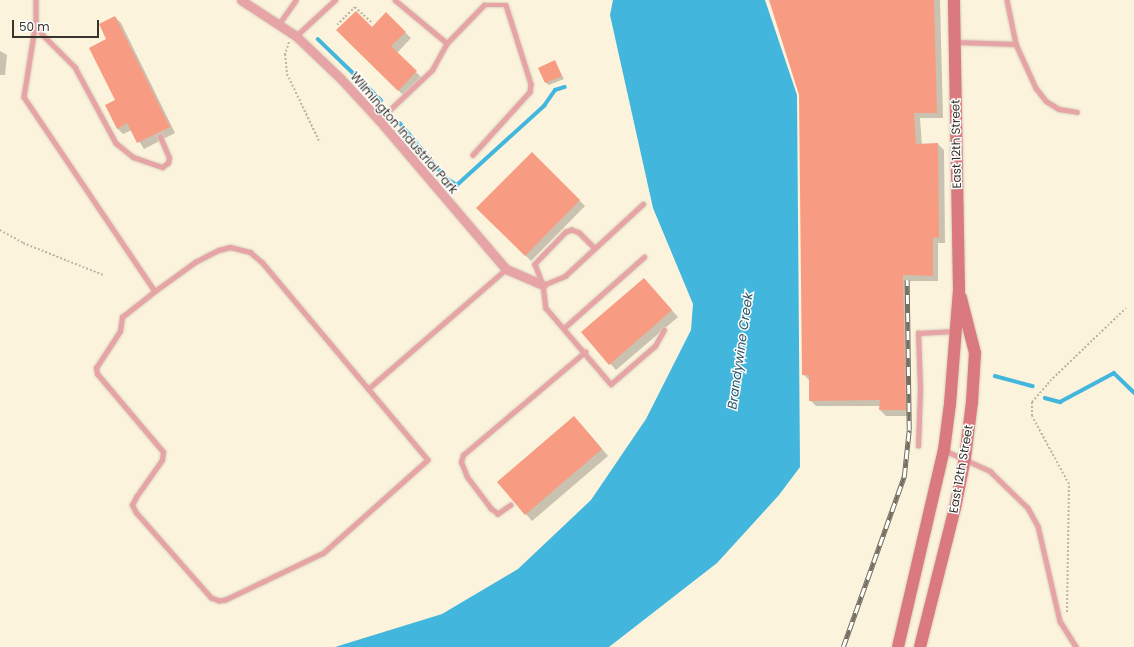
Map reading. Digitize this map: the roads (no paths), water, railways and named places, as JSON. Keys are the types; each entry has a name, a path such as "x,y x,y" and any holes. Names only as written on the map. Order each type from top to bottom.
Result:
{"main road":[{"name":"East 12th Street","path":"898,647 944,450 956,331 959,288 954,0"},
{"name":"East 12th Street","path":"920,647 940,572 965,458 975,353 959,288"}],"street":[{"name":"Wilmington Industrial Park","path":"241,0 279,24 293,35 379,120 506,269 542,285"}],"lane":[{"path":"36,0 36,22 24,97 155,291"},
{"path":"279,24 296,0"},
{"path":"293,35 335,0"},
{"path":"395,0 447,43"},
{"path":"474,156 530,92 531,84 506,5 509,0"},
{"path":"1007,0 1016,44 1036,88 1046,101 1059,109 1077,112"},
{"path":"379,120 432,70 447,43 484,5 506,5"},
{"path":"36,22 49,43 75,67 107,130 124,151 142,161 162,167 168,163 169,158 160,137"},
{"path":"954,42 1016,44"},
{"path":"542,285 565,276 643,204"},
{"path":"594,248 579,233 572,230 566,232 535,264 542,285 546,308 611,384 655,346 664,330"},
{"path":"230,247 250,252 262,262 428,460 324,553 226,600 215,600 136,513 132,505 162,460 162,452 97,374 96,368 120,331 122,317 155,291 195,262 218,250 230,247"},
{"path":"564,328 644,257"},
{"path":"368,389 506,269"},
{"path":"918,446 920,389 918,333 956,331"},
{"path":"511,505 498,514 491,509 467,476 462,462 463,455 585,352"},
{"path":"944,450 965,458 990,471 1028,508 1035,518 1044,546 1056,608 1066,633 1076,647"}],"water":[{"name":"Brandywine Creek","path":"613,0 765,0 797,95 800,467 779,495 717,563 609,647 335,647 442,614 518,569 591,500 646,419 691,330 693,304 653,208 610,15"}],"waterway":[{"path":"318,39 381,100"},
{"path":"400,123 446,178 457,185 544,106 555,90 565,87"},
{"path":"1045,398 1060,402 1114,373 1134,392"},
{"path":"995,376 1033,386"}],"railway":[{"path":"843,647 904,477 909,430 907,280"}]}
